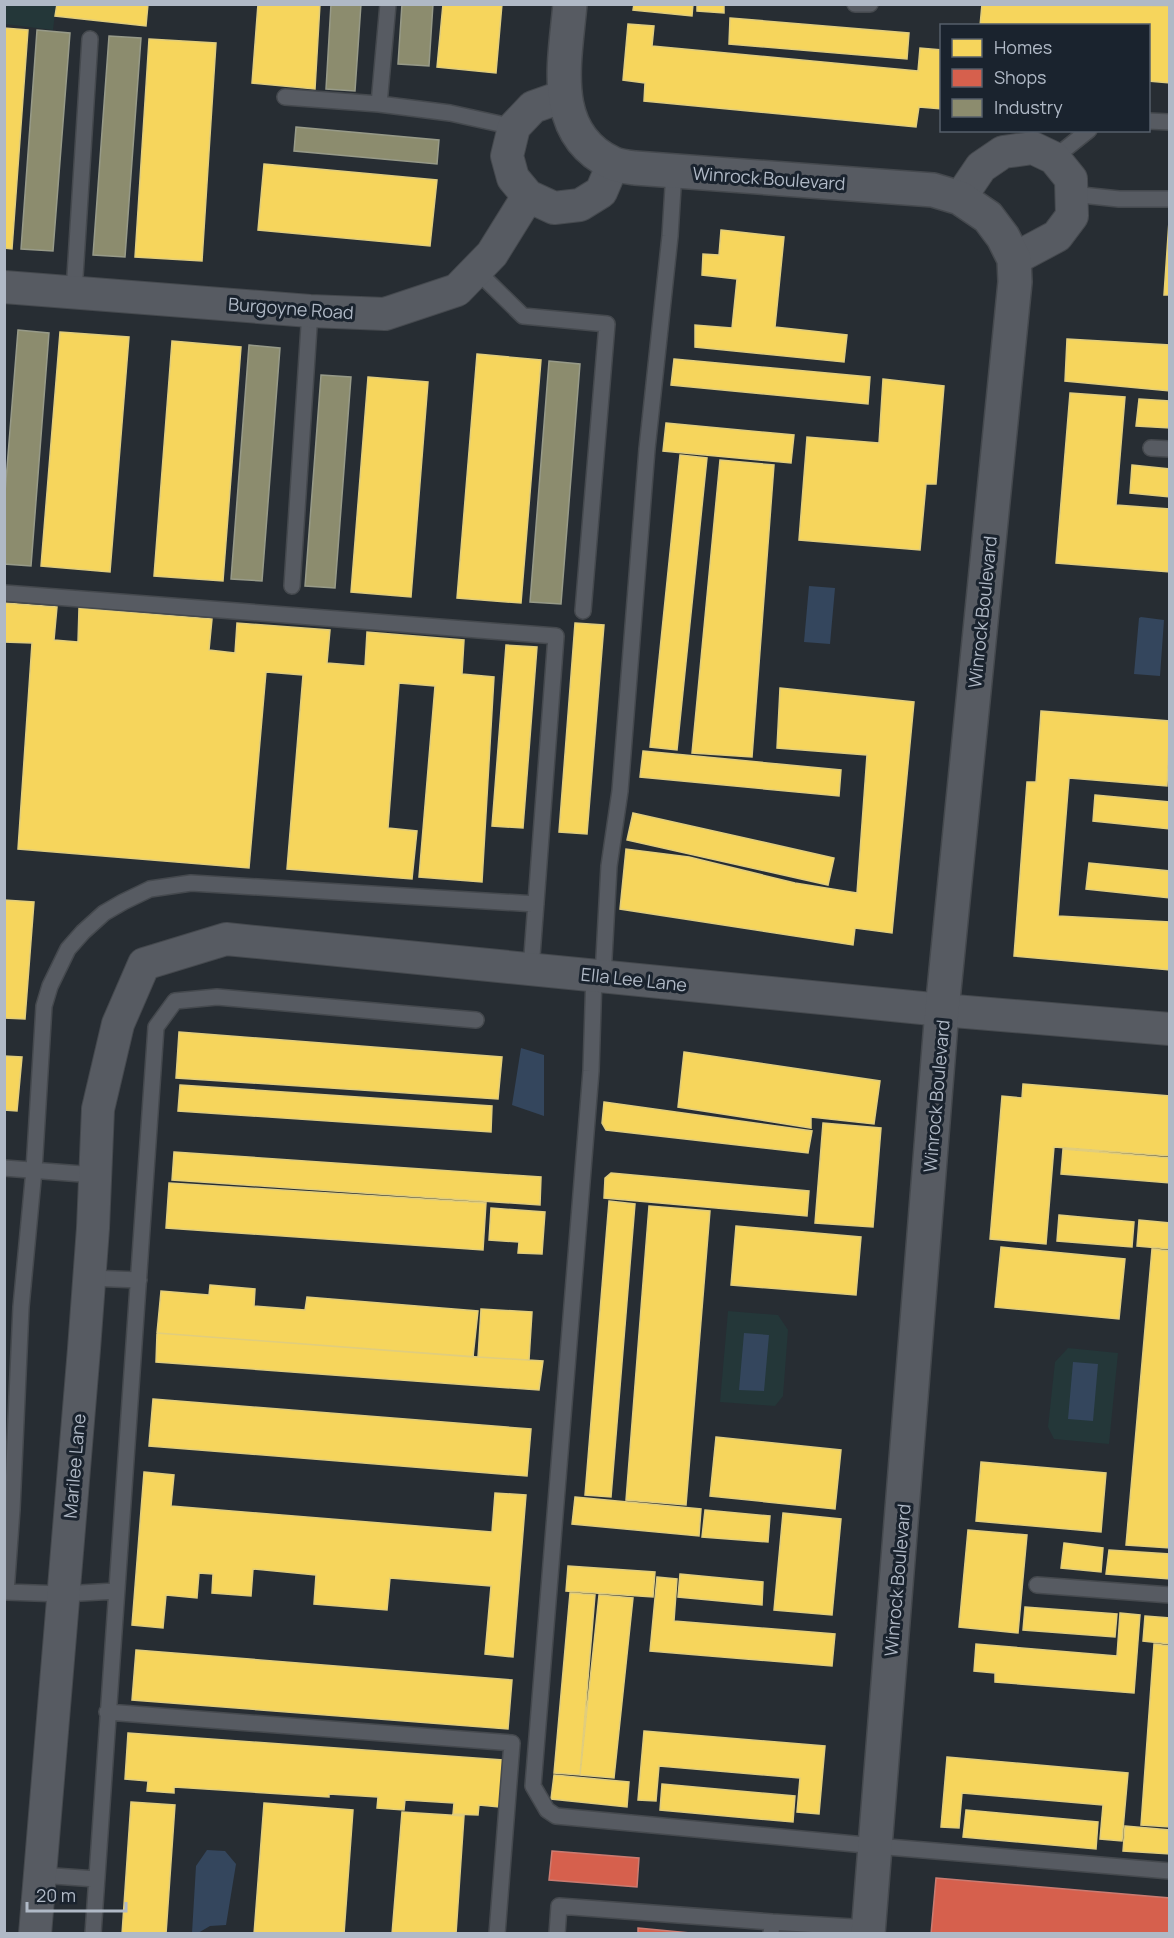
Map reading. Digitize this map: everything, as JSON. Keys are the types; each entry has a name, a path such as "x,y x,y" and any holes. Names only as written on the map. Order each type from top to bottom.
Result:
{"street":[{"name":"Winrock Boulevard","path":"570,4 564,96 571,122 589,148 613,164 635,168 933,190 960,198 988,217 1003,237 1014,259 1014,294 942,1010 869,1931"},
{"path":"564,96 533,107 514,127 507,156 513,178 528,196 554,208 580,205 601,192 613,164"},
{"path":"960,198 981,167 1003,152 1033,148 1054,158 1071,179 1072,216 1057,236 1014,259"},
{"name":"Burgoyne Road","path":"5,292 74,292 310,311 385,314 457,290 492,254 528,196"},
{"name":"Ella Lee Lane","path":"127,1002 144,964 226,939 942,1010 1170,1029"},
{"name":"Marilee Lane","path":"35,1934 90,1278 98,1109 118,1024 127,1002"}],"lane":[{"path":"379,104 387,4"},
{"path":"855,4 870,4"},
{"path":"74,292 90,39"},
{"path":"285,97 379,104 450,113 514,127"},
{"path":"1150,120 1170,122"},
{"path":"1054,158 1086,132"},
{"path":"674,171 670,236 647,449 620,790 609,866 598,975 533,1786 547,1810 556,1816 1170,1871"},
{"path":"1072,194 1119,199 1170,199"},
{"path":"476,270 523,316 607,324 583,610"},
{"path":"291,586 310,311"},
{"path":"1151,448 1170,449"},
{"path":"4,593 556,636 531,969"},
{"path":"116,1590 63,1594 6,1592 8,1508 21,1307 34,1170 44,1006 50,986 68,949 104,913 123,902 150,889 191,883 536,904"},
{"path":"93,1934 156,1028 176,1000 217,997 476,1020"},
{"path":"4,1168 95,1175"},
{"path":"90,1278 138,1280"},
{"path":"1037,1585 1170,1595"},
{"path":"107,1712 512,1743 497,1934"},
{"path":"40,1875 96,1880"},
{"path":"557,1934 559,1906 771,1928 869,1931"}],"shaded area":[{"path":"5,5 56,5 53,30 5,24"},
{"path":"728,1311 778,1315 788,1330 783,1396 775,1406 720,1402"},
{"path":"1068,1348 1118,1353 1109,1444 1054,1439 1048,1427 1055,1362"}],"water":[{"path":"809,586 835,588 830,644 804,642"},
{"path":"1139,618 1164,620 1160,676 1134,674"},
{"path":"521,1048 544,1055 544,1116 512,1105"},
{"path":"744,1333 769,1335 764,1391 739,1390"},
{"path":"1073,1362 1098,1364 1093,1421 1068,1419"},
{"path":"207,1850 225,1851 236,1864 226,1925 210,1926 198,1933 192,1933 196,1866"}],"building: Homes":[{"path":"57,4 148,4 146,26 55,16"},
{"path":"258,4 320,4 315,89 252,83"},
{"path":"443,4 502,4 496,73 437,67"},
{"path":"634,4 693,4 692,16 633,10"},
{"path":"697,4 724,4 724,13 697,11"},
{"path":"982,4 1170,6 1170,83 1150,81 1150,24 980,24"},
{"path":"730,18 909,33 907,59 729,44"},
{"path":"628,24 654,26 652,46 918,71 920,48 940,50 940,109 919,107 916,127 644,101 645,83 623,80"},
{"path":"4,28 28,30 12,249 4,248"},
{"path":"149,39 216,43 202,261 135,257"},
{"path":"264,164 437,180 430,246 258,230"},
{"path":"1169,221 1170,295 1164,295"},
{"path":"721,230 784,237 775,327 847,335 844,362 695,347 695,325 732,328 737,279 702,275 703,254 719,255"},
{"path":"60,332 129,337 110,572 41,566"},
{"path":"1067,339 1170,345 1170,391 1065,381"},
{"path":"172,341 241,347 223,581 154,576"},
{"path":"477,354 541,360 521,603 457,598"},
{"path":"674,359 870,377 868,404 671,385"},
{"path":"368,377 428,382 411,597 351,592"},
{"path":"883,379 944,386 936,484 926,484 920,550 799,540 807,437 879,443"},
{"path":"1070,393 1125,397 1116,505 1170,509 1170,572 1056,563"},
{"path":"1139,399 1170,401 1170,428 1136,426"},
{"path":"666,423 794,435 791,463 663,451"},
{"path":"680,455 707,458 677,750 650,747"},
{"path":"720,460 774,465 752,757 692,753"},
{"path":"1132,465 1170,469 1170,497 1130,493"},
{"path":"4,603 57,607 54,640 78,642 79,608 212,619 209,650 235,653 237,623 330,630 327,663 365,666 367,632 464,640 462,674 494,677 482,882 419,877 435,686 399,683 388,828 417,831 412,879 287,869 303,675 266,672 249,868 18,849 32,643 4,642"},
{"path":"575,623 604,625 587,834 559,832"},
{"path":"506,645 537,647 523,828 492,826"},
{"path":"780,688 914,702 892,933 855,928 853,945 620,909 626,849 689,857 795,883 857,893 867,755 777,748"},
{"path":"1041,711 1170,721 1167,786 1069,778 1058,916 1170,922 1170,970 1014,956 1027,782 1036,782"},
{"path":"643,751 841,770 839,796 640,777"},
{"path":"1095,795 1170,802 1170,829 1093,821"},
{"path":"633,813 834,858 828,885 627,840"},
{"path":"1089,863 1170,871 1170,898 1086,889"},
{"path":"4,900 34,902 25,1019 4,1018"},
{"path":"179,1032 502,1057 498,1099 176,1078"},
{"path":"684,1052 880,1081 874,1124 811,1117 811,1128 678,1107"},
{"path":"4,1056 22,1057 17,1111 4,1110"},
{"path":"1023,1084 1170,1096 1170,1156 1054,1147 1046,1244 990,1239 1002,1096 1022,1098"},
{"path":"180,1085 492,1106 491,1132 178,1111"},
{"path":"604,1102 812,1131 808,1153 606,1130 602,1123"},
{"path":"823,1123 881,1128 873,1227 815,1223"},
{"path":"1063,1149 1170,1158 1170,1183 1061,1174"},
{"path":"174,1152 541,1177 540,1205 172,1180"},
{"path":"611,1173 809,1191 807,1216 604,1198 605,1178"},
{"path":"169,1183 486,1203 483,1250 166,1228"},
{"path":"609,1201 635,1204 611,1497 585,1495"},
{"path":"649,1206 710,1211 686,1505 626,1500"},
{"path":"491,1208 545,1212 542,1254 518,1253 519,1242 489,1240"},
{"path":"1059,1215 1134,1222 1132,1247 1057,1241"},
{"path":"1139,1220 1170,1223 1170,1249 1137,1246"},
{"path":"736,1226 861,1237 856,1295 731,1285"},
{"path":"1001,1247 1125,1259 1119,1319 995,1307"},
{"path":"1152,1249 1170,1251 1170,1548 1126,1545"},
{"path":"210,1285 255,1289 254,1306 305,1310 307,1297 478,1311 473,1357 157,1333 161,1291 209,1295"},
{"path":"481,1309 532,1312 529,1360 478,1357"},
{"path":"157,1333 543,1361 539,1390 156,1362"},
{"path":"153,1399 531,1429 527,1476 149,1446"},
{"path":"716,1437 841,1450 835,1509 710,1496"},
{"path":"981,1462 1106,1473 1101,1532 976,1521"},
{"path":"144,1472 174,1475 171,1506 492,1532 495,1493 526,1495 513,1657 485,1654 491,1586 390,1578 387,1610 314,1604 316,1575 253,1569 251,1596 212,1593 213,1574 199,1573 197,1598 166,1595 163,1628 132,1625"},
{"path":"575,1497 701,1509 699,1536 572,1524"},
{"path":"705,1510 770,1516 768,1542 702,1537"},
{"path":"783,1513 841,1519 832,1615 774,1610"},
{"path":"968,1530 1027,1535 1018,1633 959,1627"},
{"path":"1064,1543 1103,1548 1101,1572 1061,1568"},
{"path":"1109,1550 1170,1554 1170,1579 1106,1574"},
{"path":"568,1566 655,1572 653,1597 566,1591"},
{"path":"680,1574 763,1582 762,1605 678,1597"},
{"path":"657,1577 677,1579 674,1621 835,1634 832,1666 650,1651"},
{"path":"570,1593 595,1595 580,1775 554,1773"},
{"path":"599,1595 633,1598 614,1778 580,1775"},
{"path":"1025,1607 1117,1614 1115,1637 1023,1630"},
{"path":"1120,1613 1140,1615 1134,1693 995,1682 995,1673 974,1671 976,1644 1117,1656"},
{"path":"1145,1616 1170,1618 1170,1644 1143,1641"},
{"path":"1154,1644 1170,1646 1170,1827 1141,1825"},
{"path":"136,1650 512,1680 508,1729 132,1700"},
{"path":"644,1731 825,1746 819,1814 797,1812 800,1778 659,1766 656,1801 638,1800"},
{"path":"128,1733 503,1760 499,1807 479,1805 478,1815 453,1814 454,1803 405,1800 404,1810 377,1808 378,1797 329,1794 329,1797 174,1787 174,1793 147,1791 148,1781 125,1779"},
{"path":"947,1757 1128,1773 1122,1841 1100,1839 1103,1805 962,1793 959,1828 941,1827"},
{"path":"554,1775 629,1782 627,1807 551,1799"},
{"path":"662,1784 795,1796 793,1822 660,1810"},
{"path":"131,1802 175,1805 166,1934 122,1934"},
{"path":"264,1803 353,1810 344,1934 254,1934"},
{"path":"966,1810 1098,1822 1096,1849 963,1837"},
{"path":"402,1812 464,1816 456,1934 392,1934"},
{"path":"1125,1826 1170,1830 1170,1854 1123,1851"}],"building: Shops":[{"path":"552,1851 639,1858 637,1887 549,1880"},
{"path":"936,1878 1170,1898 1170,1934 931,1934"},
{"path":"638,1928 701,1934 638,1934"}],"building: Industry":[{"path":"331,4 361,4 355,91 326,89"},
{"path":"402,4 433,4 429,66 398,64"},
{"path":"37,30 70,33 53,251 21,249"},
{"path":"109,36 141,38 125,257 93,255"},
{"path":"296,127 439,140 437,164 294,151"},
{"path":"18,330 49,333 31,566 4,564 4,505"},
{"path":"249,345 280,348 262,581 231,579"},
{"path":"549,361 580,364 561,604 530,602"},
{"path":"321,375 351,377 335,588 305,586"}]}
